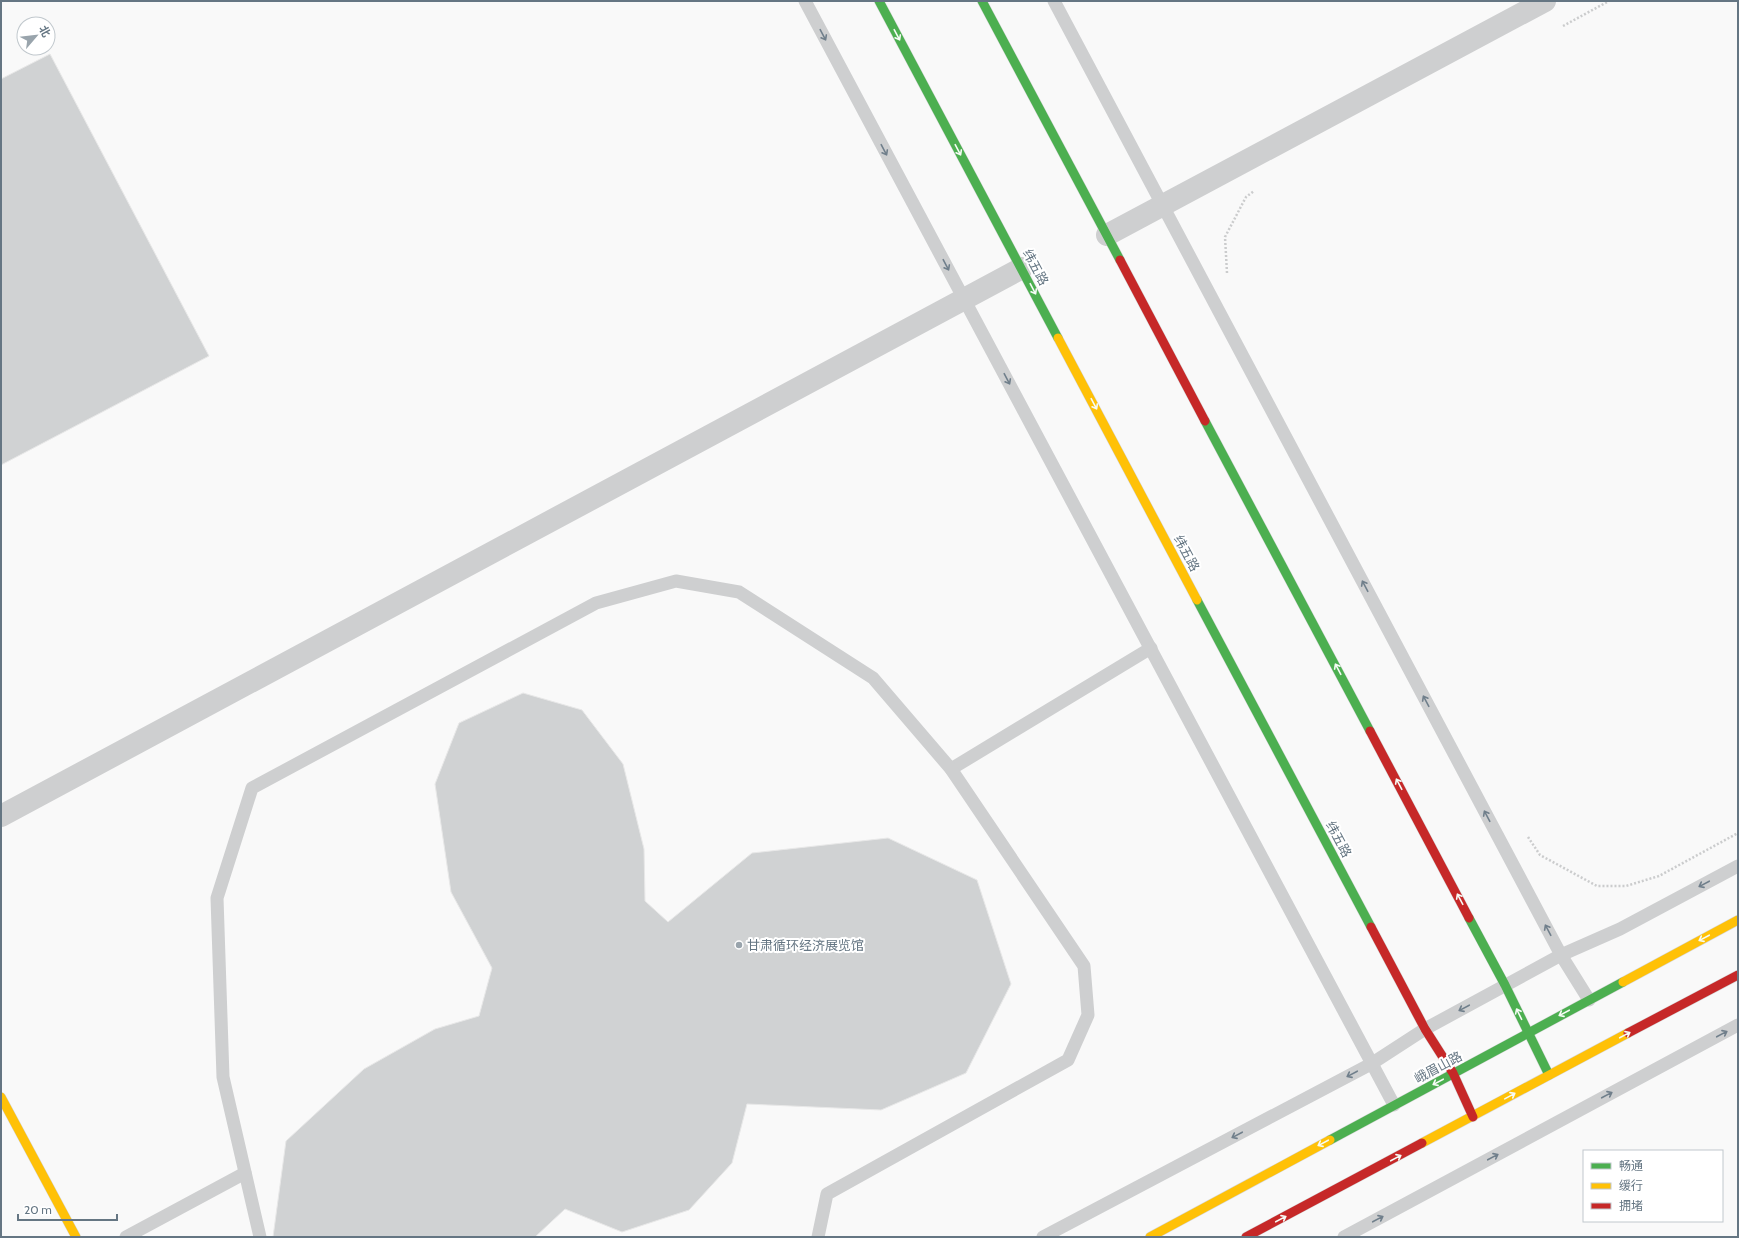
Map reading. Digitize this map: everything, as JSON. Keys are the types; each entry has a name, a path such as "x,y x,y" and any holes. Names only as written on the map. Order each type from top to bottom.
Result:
{"street":[{"name":"纬五路","path":"878,1 1022,268 1425,1029 1453,1073 1473,1117"},
{"path":"982,1 1506,985 1549,1075"},
{"path":"1107,235 1545,1"},
{"path":"1,816 1022,268"},
{"name":"峨眉山路","path":"1150,1237 1738,920"},
{"path":"1246,1237 1738,976"},
{"path":"1,1097 76,1237"}],"lane":[{"path":"804,1 1394,1105"},
{"path":"1054,1 1561,955 1589,1000"},
{"path":"260,1237 223,1077 217,898 252,788 596,603 676,581 739,592 873,678 951,769 1084,966 1088,1015 1068,1060 827,1194 818,1237"},
{"path":"951,769 1151,648"},
{"path":"1042,1237 1371,1064 1425,1029 1561,955 1620,929 1738,866"},
{"path":"1344,1237 1738,1025"},
{"path":"126,1237 245,1173"}],"path":[{"path":"1561,27 1609,1"},
{"path":"1228,280 1225,237 1246,197 1258,189"},
{"path":"1527,836 1540,855 1597,886 1626,886 1659,876 1738,833"}],"building":[{"path":"46,56 51,56 209,356 1,465 1,79"},
{"name":"甘肃循环经济展览馆","path":"523,693 582,710 623,764 644,849 645,901 668,922 752,853 888,838 977,880 1011,984 966,1073 881,1110 747,1104 732,1163 689,1210 622,1232 565,1209 535,1237 273,1237 286,1141 364,1069 435,1029 479,1016 492,968 451,892 435,784 459,723"}],"traffic: fast":[{"path":"879,1 1058,338"},
{"path":"982,1 1120,260"},
{"path":"1205,421 1370,731"},
{"path":"1197,600 1371,927"},
{"path":"1469,918 1505,985 1549,1075"},
{"path":"1330,1140 1623,982"}],"traffic: slow":[{"path":"1058,338 1197,600"},
{"path":"1623,982 1738,920"},
{"path":"1422,1143 1628,1033"},
{"path":"1,1097 76,1237"},
{"path":"1150,1237 1330,1140"}],"traffic: jam":[{"path":"1120,260 1205,421"},
{"path":"1370,731 1469,918"},
{"path":"1371,927 1425,1029 1453,1073 1473,1117"},
{"path":"1628,1033 1738,975"},
{"path":"1246,1237 1422,1143"}],"place":[{"name":"甘肃循环经济展览馆","path":"739,945"}]}
